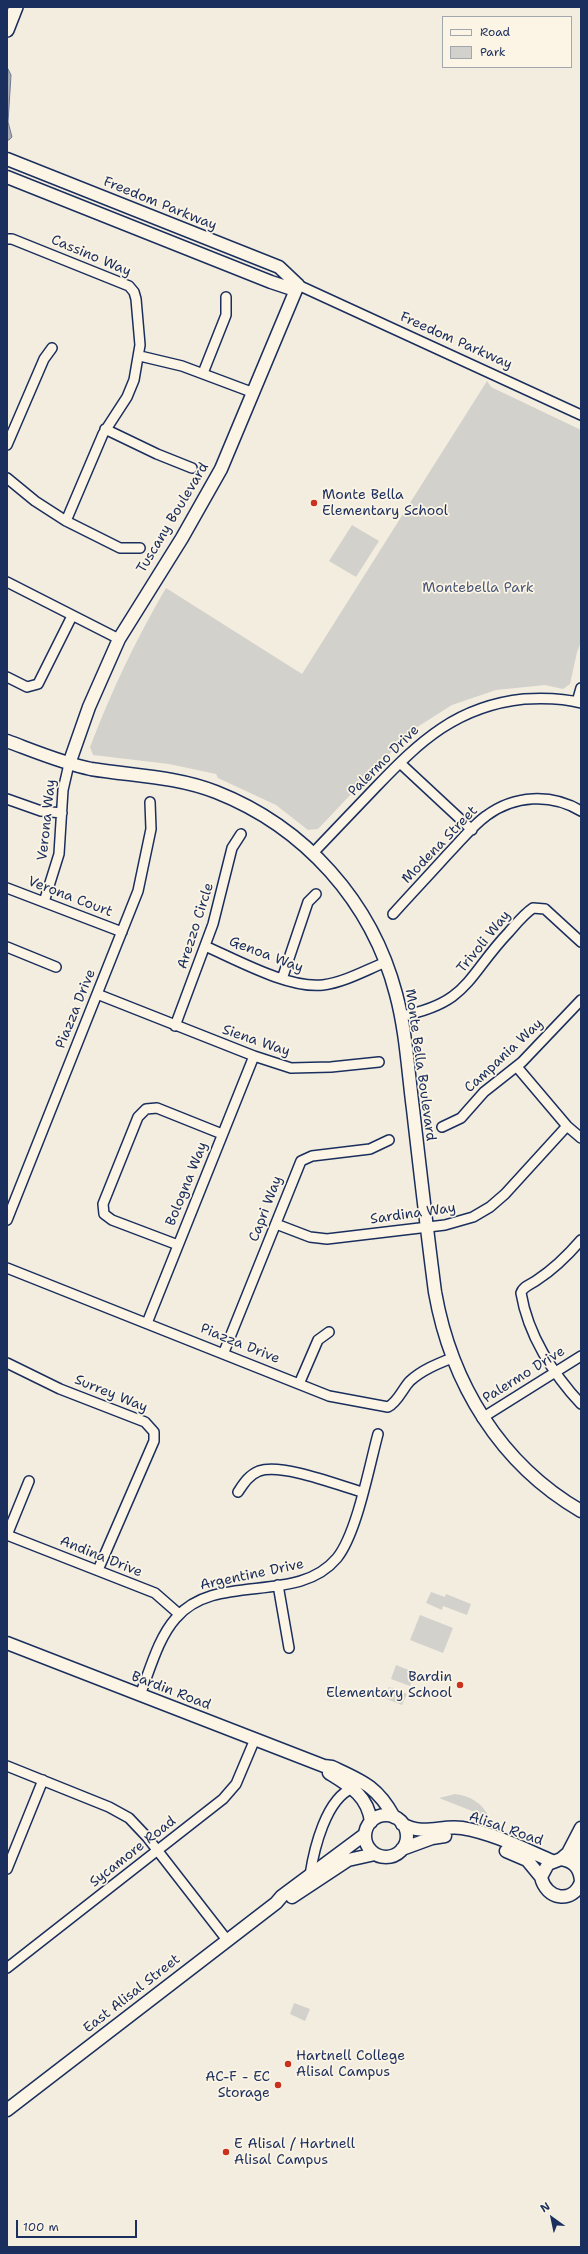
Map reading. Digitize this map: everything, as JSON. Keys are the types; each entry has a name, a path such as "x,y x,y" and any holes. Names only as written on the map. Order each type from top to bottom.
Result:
{"main road":[{"path":"7,30 16,7"}],"street":[{"name":"Freedom Parkway","path":"7,159 279,267 298,285 581,415"},
{"name":"Freedom Parkway","path":"7,177 271,282 289,288 298,285"},
{"name":"Cassino Way","path":"7,239 12,239 129,286 134,292 138,314 140,356 131,388 105,429 66,521"},
{"name":"Tuscany Boulevard","path":"68,764 89,707 119,639 200,508 221,469 298,285"},
{"path":"203,373 226,315 226,297"},
{"path":"7,445 44,359 52,348"},
{"path":"140,356 165,361 203,373 254,393"},
{"path":"105,429 157,454 192,468"},
{"path":"7,478 35,501 66,521 123,549 140,548"},
{"path":"7,582 119,639"},
{"path":"7,677 27,687 38,684 72,616"},
{"path":"579,703 581,688"},
{"name":"Palermo Drive","path":"313,853 400,763 432,733 474,711 500,703 529,699 579,703"},
{"name":"Monte Bella Boulevard","path":"7,741 68,764 100,770 170,779 203,787 229,798 265,816 313,853 352,899 374,935 386,962 401,1016 437,1305 452,1358 467,1391 482,1418 501,1443 532,1475 555,1494 581,1511"},
{"path":"400,763 472,830"},
{"name":"Verona Way","path":"44,902 59,854 63,790 68,764"},
{"path":"7,799 40,811 62,813"},
{"name":"Modena Street","path":"393,914 472,830 493,811 521,800 553,800 581,811"},
{"name":"Piazza Drive","path":"7,1220 138,891 146,861 151,829 150,802"},
{"name":"Arezzo Circle","path":"174,1026 220,904 232,848 241,834"},
{"name":"Verona Court","path":"7,888 122,932"},
{"path":"282,979 308,902 316,894"},
{"name":"Trivoli Way","path":"401,1016 436,1006 456,995 473,979 500,941 533,908 545,909 581,942"},
{"name":"Genoa Way","path":"205,946 282,979 301,984 324,984 344,979 386,962"},
{"path":"7,947 56,967"},
{"name":"Siena Way","path":"97,994 174,1026 254,1056 291,1068 310,1069 379,1062"},
{"name":"Campania Way","path":"442,1127 461,1118 484,1092 517,1067 581,1000"},
{"name":"Bologna Way","path":"147,1323 254,1056"},
{"path":"517,1067 567,1126 581,1138"},
{"path":"178,1245 112,1220 104,1214 103,1204 138,1117 146,1109 157,1108 222,1134"},
{"name":"Sardina Way","path":"276,1224 310,1237 327,1239 465,1221 490,1207 505,1194 567,1126"},
{"name":"Capri Way","path":"224,1352 301,1161 312,1156 370,1149 389,1140"},
{"path":"581,1240 560,1261 521,1291 536,1338 555,1373 581,1404"},
{"name":"Piazza Drive","path":"7,1268 224,1352 299,1384 339,1398 388,1407 395,1402 402,1390 416,1376 452,1358"},
{"path":"299,1384 318,1340 329,1332"},
{"name":"Palermo Drive","path":"482,1418 581,1356"},
{"name":"Surrey Way","path":"7,1363 60,1389 145,1422 154,1432 154,1441 98,1570"},
{"name":"Argentine Drive","path":"140,1695 164,1636 179,1614 195,1602 208,1597 278,1585 311,1577 331,1564 348,1538 378,1434"},
{"path":"238,1492 248,1477 260,1471 272,1469 287,1471 362,1492"},
{"path":"7,1535 29,1481"},
{"name":"Andina Drive","path":"7,1535 155,1593 179,1614"},
{"path":"278,1585 288,1648"},
{"name":"Bardin Road","path":"7,1643 255,1740 324,1766 332,1767 374,1789 385,1801 398,1820"},
{"name":"Sycamore Road","path":"7,1968 228,1794 239,1778 255,1740"},
{"path":"7,1766 123,1814 140,1829 158,1850 227,1940"},
{"name":"Bardin Road","path":"324,1766 328,1773 353,1788 366,1804 371,1822"},
{"path":"7,1869 43,1780"},
{"path":"310,1875 314,1850 339,1796 343,1792 353,1788"},
{"path":"384,1816 398,1820 406,1840 402,1850 388,1857 375,1854 366,1843 364,1835 371,1822 384,1816"},
{"name":"Alisal Road","path":"398,1820 420,1831 451,1828 472,1830 556,1860 579,1872 581,1881 577,1894 562,1896 552,1895 545,1887 542,1877 534,1866 522,1858 464,1836 432,1838 402,1850"},
{"path":"556,1860 568,1853 581,1828"},
{"name":"East Alisal Street","path":"7,2110 276,1903 282,1896 364,1835"},
{"path":"579,1872 581,1846"},
{"path":"314,1850 321,1858 332,1860"},
{"name":"East Alisal Street","path":"276,1903 286,1901 348,1860 364,1855 375,1854"},
{"name":"Alisal Road","path":"542,1877 544,1869 556,1860"}],"green space":[{"name":"Montebella Park","path":"487,381 491,387 581,430 581,642 577,652 570,684 563,689 545,685 496,690 452,705 411,731 318,829 308,830 276,805 218,778 216,774 169,764 93,755 90,747 107,706 134,646 166,588 302,674"},
{"path":"352,525 379,541 356,577 329,561"},
{"path":"431,1592 445,1597 446,1594 471,1604 467,1615 443,1606 442,1610 426,1603"},
{"path":"420,1615 453,1628 443,1653 410,1640"},
{"path":"396,1665 416,1673 410,1686 391,1679"},
{"path":"389,1687 407,1694 402,1705 384,1698"},
{"path":"455,1794 466,1796 476,1801 490,1818 439,1798"},
{"path":"294,2003 310,2009 305,2021 290,2014"}],"shaded area":[{"path":"8,69 11,75 8,122 12,137 7,140"}],"place":[{"name":"Monte Bella Elementary School","path":"314,503"},
{"name":"Bardin Elementary School","path":"460,1685"},
{"name":"Hartnell College Alisal Campus","path":"288,2064"},
{"name":"AC-F - EC Storage","path":"278,2085"},
{"name":"E Alisal / Hartnell Alisal Campus","path":"226,2152"}]}
